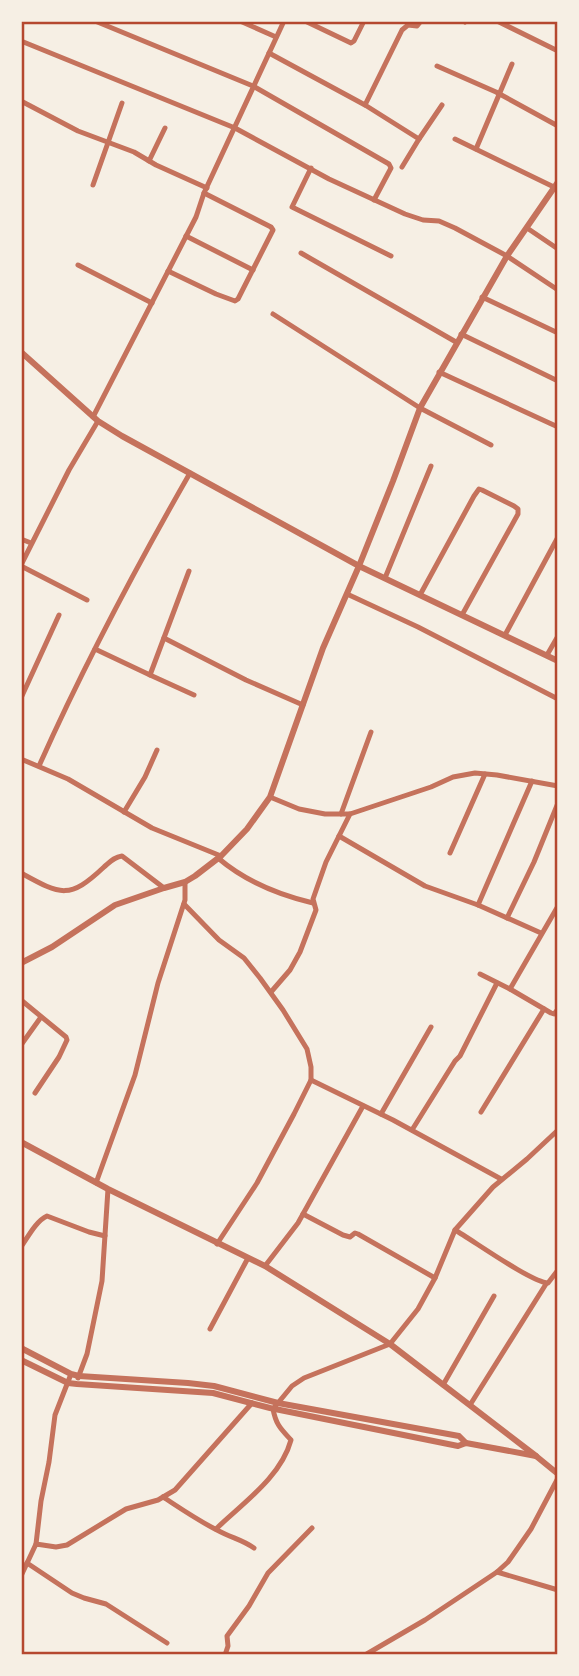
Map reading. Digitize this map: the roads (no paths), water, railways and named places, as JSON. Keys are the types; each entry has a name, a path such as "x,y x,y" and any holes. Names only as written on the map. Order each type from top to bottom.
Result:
{"street":[{"path":"95,21 253,86 389,164 391,168 374,200"},
{"path":"240,21 276,37"},
{"path":"88,600 21,565 186,236 284,21"},
{"path":"305,21 351,43 365,21"},
{"path":"365,105 402,30 408,24 417,26 421,21"},
{"path":"498,21 558,51"},
{"path":"21,41 234,128 374,200 423,220 444,223 507,256 558,290"},
{"path":"268,53 365,105 419,139"},
{"path":"476,149 512,64"},
{"path":"437,66 500,94 558,126"},
{"path":"21,101 78,131 134,152 273,229 235,301 168,271"},
{"path":"93,185 122,103"},
{"path":"402,167 442,105"},
{"path":"149,161 165,128"},
{"path":"21,963 52,947 115,905 186,882 219,857 247,829 271,797 323,648 394,481 420,408 507,256 557,186 455,139"},
{"path":"311,168 292,207 391,256"},
{"path":"527,228 558,249"},
{"path":"186,236 253,270"},
{"path":"301,253 457,342"},
{"path":"78,265 152,303"},
{"path":"482,298 558,333"},
{"path":"273,314 420,408 491,445"},
{"path":"461,334 558,380"},
{"path":"21,352 96,419 359,566 558,661"},
{"path":"439,372 558,428"},
{"path":"385,578 431,466"},
{"path":"39,766 128,582 190,473"},
{"path":"420,595 474,496 479,489 482,490 514,506 518,509 518,514 462,615"},
{"path":"505,635 558,537"},
{"path":"21,539 31,543"},
{"path":"150,675 189,571"},
{"path":"347,594 558,699"},
{"path":"21,698 59,615"},
{"path":"547,655 558,636"},
{"path":"164,638 246,680 303,705"},
{"path":"94,649 194,695"},
{"path":"341,814 371,732"},
{"path":"124,812 157,750"},
{"path":"21,759 68,779 152,828 219,857 237,873 258,884 313,903"},
{"path":"271,797 299,809 325,814 350,814 453,777 475,773 558,786"},
{"path":"450,853 485,774"},
{"path":"478,905 532,781"},
{"path":"507,918 558,803"},
{"path":"271,992 290,970 300,952 316,910 313,899 326,862 350,814"},
{"path":"339,836 425,886 478,905 541,933"},
{"path":"21,873 61,891 69,891 84,885 113,859 122,856 164,888"},
{"path":"96,1183 135,1075 158,983 184,904 186,882"},
{"path":"184,904 219,940 244,958 271,992 307,1049 311,1067 312,1080 257,1183 218,1244"},
{"path":"509,989 557,910"},
{"path":"480,974 552,1014 558,1009"},
{"path":"412,1130 460,1056 497,983"},
{"path":"21,1000 67,1040 35,1093"},
{"path":"481,1112 544,1009"},
{"path":"21,1045 41,1017"},
{"path":"381,1114 431,1027"},
{"path":"312,1080 412,1130 501,1179"},
{"path":"265,1266 298,1223 363,1106"},
{"path":"216,1529 273,1475 290,1444 291,1440 275,1419 276,1406 297,1382 304,1378 390,1345 418,1309 435,1278 455,1230 501,1179 556,1135"},
{"path":"21,1142 96,1183 265,1266 390,1345 536,1456 558,1476 531,1529 509,1562 414,1627 365,1655"},
{"path":"21,1576 36,1544 55,1415 68,1382 87,1354 95,1321 102,1281 108,1189"},
{"path":"303,1214 343,1235 350,1237 358,1234 435,1278"},
{"path":"21,1247 39,1222 47,1216 105,1236"},
{"path":"455,1230 524,1274 546,1284"},
{"path":"209,1329 248,1258"},
{"path":"470,1405 546,1284 558,1270"},
{"path":"443,1385 494,1296"},
{"path":"21,1348 75,1375 226,1388 276,1406 458,1446 466,1444 536,1456"},
{"path":"21,1360 77,1384 213,1393 252,1404 276,1406"},
{"path":"75,1375 77,1384"},
{"path":"36,1544 56,1547 67,1545 126,1509 158,1500 176,1490 252,1404"},
{"path":"163,1497 254,1548"},
{"path":"225,1655 227,1636 268,1573 312,1528"},
{"path":"27,1563 72,1593 106,1604 167,1643"},
{"path":"498,1572 558,1590"}]}
